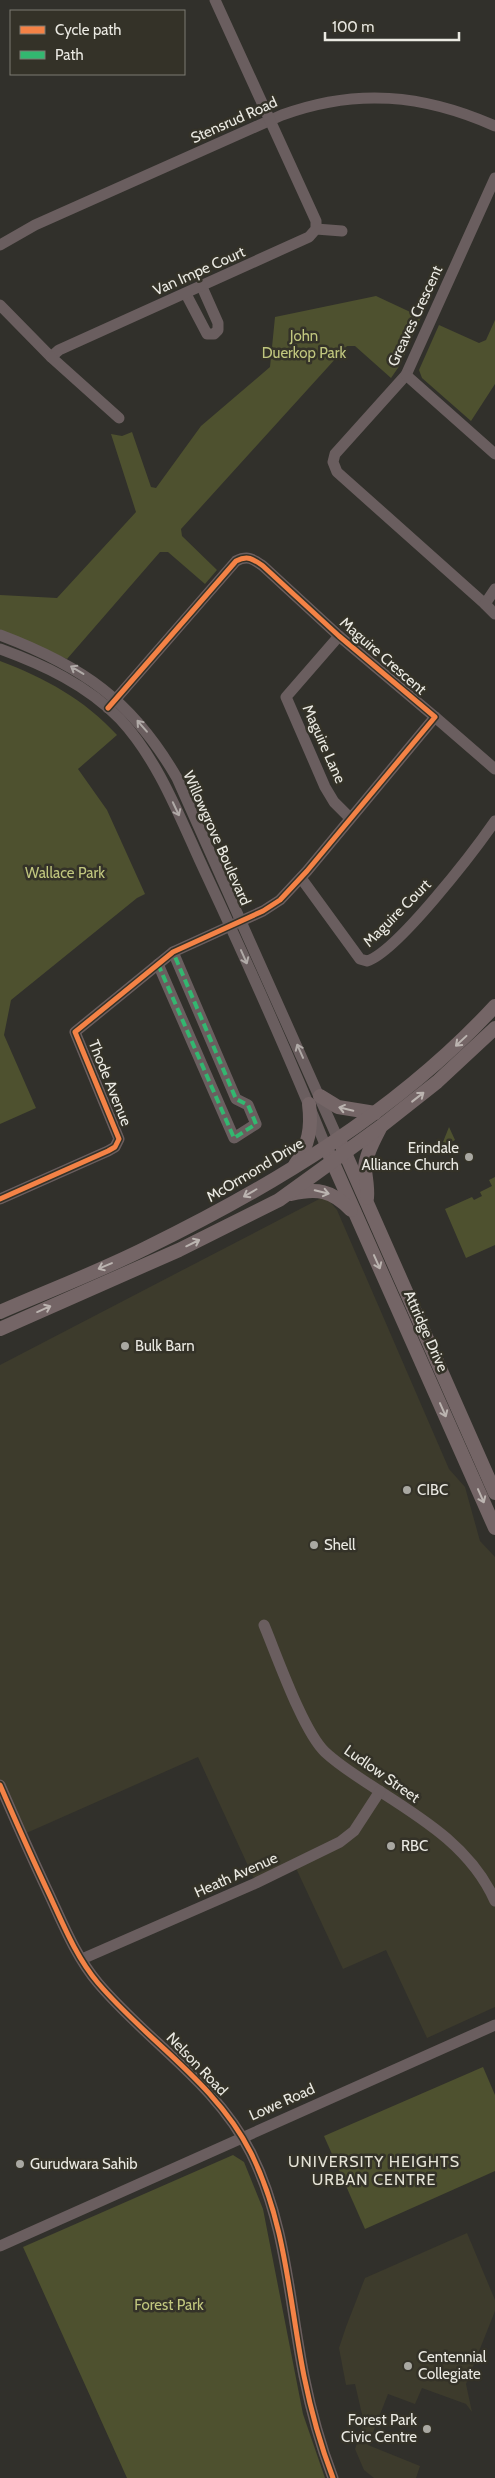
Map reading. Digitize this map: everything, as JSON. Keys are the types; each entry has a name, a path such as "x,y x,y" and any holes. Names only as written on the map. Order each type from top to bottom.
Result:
{"main road":[{"name":"McOrmond Drive","path":"0,1329 179,1250 280,1200 332,1161 341,1145 374,1113 427,1072 466,1038 495,1006"},
{"name":"McOrmond Drive","path":"0,1312 144,1250 219,1212 326,1147 341,1145 380,1127 437,1082 495,1028"},
{"path":"320,1096 338,1107 374,1113"},
{"path":"292,1168 303,1153 310,1133 309,1104"},
{"path":"366,1201 368,1188 365,1168 371,1145 380,1127"},
{"name":"Attridge Drive","path":"341,1145 495,1493"},
{"name":"Attridge Drive","path":"326,1147 495,1528"},
{"path":"280,1200 311,1190 327,1193 345,1203 358,1217"},
{"path":"64,1300 80,1277"}],"street":[{"path":"215,0 316,220 316,229 342,231"},
{"name":"Stensrud Road","path":"0,245 35,224 270,120 295,110 328,102 378,98 412,100 445,107 495,126"},
{"name":"Greaves Crescent","path":"485,604 337,472 333,462 335,454 406,375 495,178"},
{"name":"Van Impe Court","path":"51,357 59,350 309,237 316,229"},
{"path":"186,294 202,329 207,334 214,334 218,330 218,323 202,286"},
{"path":"0,305 51,357 119,418"},
{"path":"406,375 495,454"},
{"name":"Maguire Crescent","path":"108,708 236,561 245,557 252,558 263,566 340,636 435,717"},
{"path":"495,589 485,604 495,614"},
{"name":"Willowgrove Boulevard","path":"0,635 58,660 84,674 117,699 152,737 177,778 326,1147"},
{"name":"Maguire Lane","path":"340,636 286,697 325,786 334,802 350,818"},
{"name":"Willowgrove Boulevard","path":"0,649 75,683 108,708 137,740 154,766 236,924 320,1096 341,1145"},
{"path":"236,924 280,900 301,878 435,717 495,769"},
{"name":"Maguire Court","path":"301,878 360,959 373,960 382,953 440,891 495,821"},
{"name":"Thode Avenue","path":"0,1199 115,1147 119,1139 118,1131 75,1032 173,952 236,924"},
{"path":"158,964 234,1138 256,1124 248,1105 236,1099 173,952"},
{"name":"Ludlow Street","path":"264,1625 308,1725 324,1751 349,1771 455,1843 477,1869 495,1901"},
{"name":"Nelson Road","path":"0,1785 67,1934 97,1982 116,2003 209,2091 241,2137 264,2183 277,2222 303,2374 313,2418 334,2478"},
{"name":"Heath Avenue","path":"82,1959 256,1883 340,1842 354,1831 380,1791"},
{"name":"Lowe Road","path":"0,2246 495,2025"}],"shaded area":[{"path":"325,1196 337,1210 449,1469 465,1487 480,1541 495,1557 495,2007 427,2038 386,1950 343,1969 295,1866 256,1883 198,1757 22,1835 0,1795 0,1365"},
{"name":"Centennial Collegiate","path":"467,2233 495,2300 495,2311 466,2384 472,2412 466,2404 422,2388 415,2404 388,2394 368,2445 420,2466 416,2478 374,2478 364,2470 355,2449 364,2423 355,2384 346,2385 339,2348 346,2327 365,2278"}],"green space":[{"name":"John Duerkop Park","path":"376,296 421,317 400,365 391,378 355,346 347,346 181,529 182,536 217,570 205,584 168,552 160,552 67,659 0,631 0,595 57,598 136,512 111,434 122,436 132,432 151,487 156,488 201,426 270,367 275,317"},
{"path":"495,320 495,384 471,421 422,378 419,370 439,325 479,343 486,340"},
{"name":"Wallace Park","path":"0,661 48,682 63,691 91,711 117,735 78,769 107,810 145,894 137,898 11,1000 4,1035 36,1108 0,1124"},
{"path":"449,1127 455,1140 448,1144 443,1142"},
{"path":"495,1177 495,1245 466,1258 445,1209 472,1197 474,1200 482,1196 480,1192 492,1186 489,1180"},
{"path":"483,2067 495,2095 495,2171 365,2229 324,2136"},
{"name":"Forest Park","path":"233,2155 244,2162 263,2209 303,2414 325,2478 127,2478 23,2247"}],"marked path":[{"path":"158,964 234,1138 256,1124 248,1105 236,1099 173,952"}],"cycle path":[{"path":"0,1199 108,1151 115,1147 119,1139 75,1032 173,952 263,911 280,900 307,871 435,717 339,636 263,566 247,558 236,561 108,708"},
{"path":"0,1785 65,1928 90,1973 117,2004 180,2064 219,2105 251,2153 263,2180 279,2234 307,2389 320,2440 333,2478"}],"place":[{"name":"Erindale Alliance Church","path":"469,1157"},
{"name":"Bulk Barn","path":"125,1346"},
{"name":"CIBC","path":"407,1490"},
{"name":"Shell","path":"314,1545"},
{"name":"RBC","path":"391,1846"},
{"name":"Gurudwara Sahib","path":"20,2164"},
{"name":"Centennial Collegiate","path":"408,2366"},
{"name":"Forest Park Civic Centre","path":"427,2429"}],"district":[{"name":"UNIVERSITY HEIGHTS URBAN CENTRE","path":"374,2170"}]}
